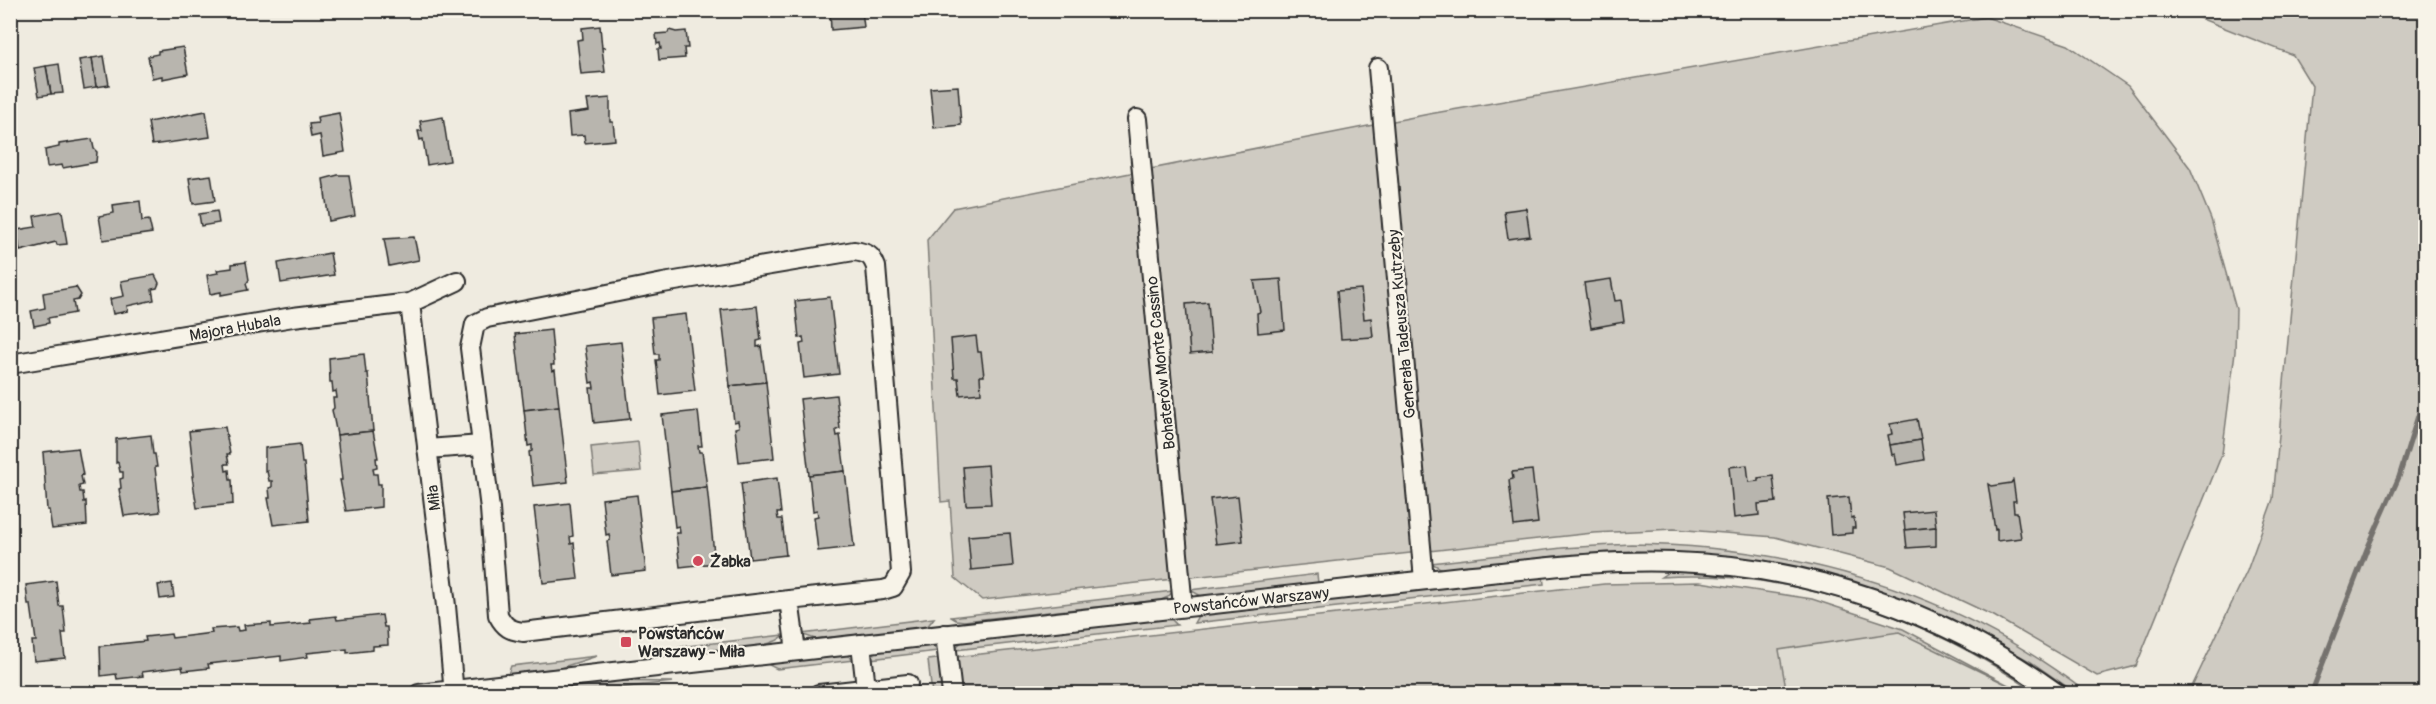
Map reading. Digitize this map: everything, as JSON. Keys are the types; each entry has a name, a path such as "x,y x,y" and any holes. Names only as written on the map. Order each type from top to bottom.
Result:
{"street":[{"name":"Generała Tadeusza Kutrzeby","path":"1378,68 1424,580"},
{"name":"Bohaterów Monte Cassino","path":"1137,119 1183,608"},
{"path":"854,251 867,253 873,258 876,267 901,573 892,587 883,590 789,600 524,632 510,630 503,625 498,615 490,509 470,348 474,324 487,318 663,283 854,251"},
{"name":"Majora Hubala","path":"10,364 293,317 410,303 457,281"},
{"name":"Miła","path":"410,303 450,639 454,692"},
{"path":"427,449 483,445"},
{"name":"Powstańców Warszawy","path":"419,693 454,692 1424,580 1611,562 1677,562 1765,571 1849,591 1911,612 1956,632 2002,657 2058,693"},
{"path":"789,600 796,651"},
{"path":"945,634 952,693"},
{"path":"861,644 866,688"},
{"path":"819,693 908,684"}],"shaded area":[{"path":"2182,11 2425,11 2425,693 2189,693 2247,571 2273,499 2312,86 2293,55"},
{"path":"1986,17 2068,45 2128,86 2190,168 2211,219 2236,309 2235,352 2222,454 2136,666 2097,676 1994,616 1890,567 1775,537 1674,529 1593,533 982,600 955,578 950,501 941,502 927,240 953,208 1429,114"},
{"path":"638,442 641,471 594,475 591,447"},
{"path":"1631,544 1693,547 1754,554 1813,565 1871,581 1928,601 1983,627 2036,657 2087,693 2076,693 2031,662 1950,618 1874,588 1793,566 1717,555 1633,551 1565,555 1442,569 1431,563 1562,548"},
{"path":"1670,571 1759,581 1710,576 1661,577"},
{"path":"1317,574 1318,583 1201,596 1190,590"},
{"path":"1543,576 1544,584 1194,623 1198,616 1203,615"},
{"path":"1700,582 1812,599 1903,629 2014,688 1899,632 1779,650 1787,694 932,694 928,660 1604,584"},
{"path":"1782,585 1809,590 1861,605 1817,593"},
{"path":"1173,591 1161,600 964,621 951,617"},
{"path":"1861,605 1911,623 1956,643 2000,666 2043,693 2036,693 1995,666 1951,642 1905,621"},
{"path":"934,618 927,627 815,639 801,634"},
{"path":"1172,620 1177,625 955,650 964,641"},
{"path":"1899,632 2021,693 1787,693 1779,650"},
{"path":"784,635 775,641 745,648 661,649"},
{"path":"927,644 938,651 870,659 876,651"},
{"path":"845,654 854,660 777,669 769,665 778,662"},
{"path":"597,656 560,668 508,674 511,666"},
{"path":"614,681 673,682 572,693 510,693"}],"building":[{"path":"830,10 862,11 864,27 831,30"},
{"path":"600,26 605,72 581,74 577,40 583,39 582,28"},
{"path":"669,30 686,31 688,48 684,48 685,58 659,60 658,49 661,49 660,43 657,44 656,34 668,33"},
{"path":"183,47 188,74 162,79 162,76 152,78 148,56 158,54 158,51"},
{"path":"104,56 109,85 96,87 92,58"},
{"path":"92,58 96,87 84,89 79,60"},
{"path":"59,64 63,93 51,94 46,66"},
{"path":"46,66 51,94 39,96 34,68"},
{"path":"958,86 961,125 934,128 930,88"},
{"path":"610,98 610,122 613,122 615,140 585,143 584,135 570,136 568,114 589,111 587,100"},
{"path":"206,111 210,137 152,145 148,122"},
{"path":"339,113 345,152 323,156 320,135 311,137 309,124 318,123 317,117"},
{"path":"443,117 450,161 427,165 423,139 420,140 418,131 422,131 420,121"},
{"path":"92,139 97,152 96,162 63,168 62,165 47,167 45,150 59,147 59,144"},
{"path":"211,175 215,201 193,204 189,178"},
{"path":"349,175 355,216 329,221 323,179"},
{"path":"140,201 142,221 149,220 152,233 103,240 99,216 114,213 113,205"},
{"path":"1526,208 1530,236 1508,239 1504,211"},
{"path":"62,211 67,244 57,245 56,242 20,251 17,230 36,227 34,216"},
{"path":"217,211 219,223 201,226 199,214"},
{"path":"414,237 419,260 389,266 384,239"},
{"path":"330,253 334,275 281,283 278,263"},
{"path":"246,262 248,290 221,295 221,292 210,294 207,275 218,273 217,270 232,268 232,264"},
{"path":"155,275 159,283 157,288 152,289 154,300 127,306 128,311 113,314 110,299 124,296 121,281"},
{"path":"1281,279 1285,330 1258,333 1257,313 1260,312 1254,281"},
{"path":"1611,279 1615,301 1621,300 1624,322 1591,328 1584,283"},
{"path":"76,287 81,295 78,300 73,301 75,313 48,318 49,323 34,326 31,311 45,308 43,293"},
{"path":"1361,289 1364,319 1371,318 1373,337 1341,339 1337,291"},
{"path":"830,297 839,374 804,378 800,344 804,343 803,337 799,338 795,301"},
{"path":"1208,302 1212,352 1190,354 1186,304"},
{"path":"757,306 761,340 757,341 757,347 761,346 766,382 730,386 721,310"},
{"path":"686,314 695,391 660,395 656,360 659,360 659,354 655,354 651,318"},
{"path":"551,330 554,365 551,365 552,371 555,370 559,406 524,410 515,334"},
{"path":"976,336 984,376 980,376 981,393 960,395 958,378 954,378 951,339"},
{"path":"621,342 630,419 594,423 590,388 594,388 593,382 590,383 585,346"},
{"path":"364,354 373,431 337,435 332,410 334,408 333,398 337,398 336,391 333,392 332,382 330,382 329,358"},
{"path":"766,382 774,458 739,462 735,428 739,427 738,421 734,422 730,386"},
{"path":"836,395 840,429 836,430 837,436 840,435 845,471 809,475 800,399"},
{"path":"559,406 568,482 533,486 529,452 532,451 532,445 528,446 524,410"},
{"path":"698,411 702,446 698,446 699,452 702,452 707,487 671,491 662,415"},
{"path":"1917,419 1921,440 1890,445 1888,435 1892,434 1890,424"},
{"path":"225,427 230,454 227,454 229,464 225,464 226,471 229,470 230,480 232,480 233,504 197,508 189,431"},
{"path":"373,431 378,458 376,458 377,467 373,468 374,474 377,474 378,484 381,484 381,507 346,511 340,480 342,480 337,435"},
{"path":"151,435 157,467 155,467 160,512 124,516 119,489 123,472 120,472 118,462 116,463 116,439"},
{"path":"1921,440 1924,460 1897,465 1890,445"},
{"path":"300,444 309,521 273,525 268,498 270,498 269,488 272,487 272,481 269,481 267,471 265,472 265,448"},
{"path":"78,448 83,475 81,476 83,485 79,486 80,492 83,492 84,502 86,501 87,525 52,529 49,510 47,510 43,452"},
{"path":"988,465 991,504 966,505 963,467"},
{"path":"1747,465 1749,482 1773,476 1776,502 1758,504 1759,515 1734,518 1729,467"},
{"path":"1532,470 1538,523 1514,526 1509,480 1513,479 1512,472"},
{"path":"845,471 854,547 818,551 814,517 818,516 817,510 813,511 809,475"},
{"path":"777,478 781,513 777,513 778,519 782,519 786,555 750,559 741,483"},
{"path":"2013,480 2016,501 2013,501 2014,512 2017,512 2021,538 1997,541 1997,529 1995,530 1988,484 1991,486 2011,483"},
{"path":"707,487 715,563 680,567 676,533 680,533 679,526 675,527 671,491"},
{"path":"637,495 646,571 611,575 607,541 610,540 609,534 606,535 602,499"},
{"path":"1238,496 1243,541 1216,544 1210,499"},
{"path":"1849,497 1851,518 1854,517 1855,528 1852,528 1852,533 1831,535 1828,499"},
{"path":"570,503 573,536 570,537 571,544 574,543 578,579 543,583 534,507"},
{"path":"1934,510 1936,527 1905,530 1903,513"},
{"path":"1936,527 1936,546 1907,548 1905,530"},
{"path":"1010,533 1013,566 971,570 968,536"},
{"path":"56,581 59,606 63,606 66,633 62,633 65,658 34,661 32,641 36,641 26,585"},
{"path":"172,583 174,597 160,599 158,585"},
{"path":"382,615 384,627 387,627 388,645 373,646 373,650 347,653 347,649 307,653 308,657 281,661 281,656 208,664 209,668 183,671 182,667 142,672 143,676 117,679 116,674 101,676 100,646 146,641 145,637 171,634 172,638 212,633 211,629 237,627 238,631 245,630 244,625 271,623 271,627 311,623 310,619 336,616 337,620"}],"waterway":[{"path":"2311,694 2367,549 2399,477 2426,390"}],"place":[{"name":"Żabka","path":"698,561"},
{"name":"Powstańców Warszawy - Miła","path":"626,642"}]}
